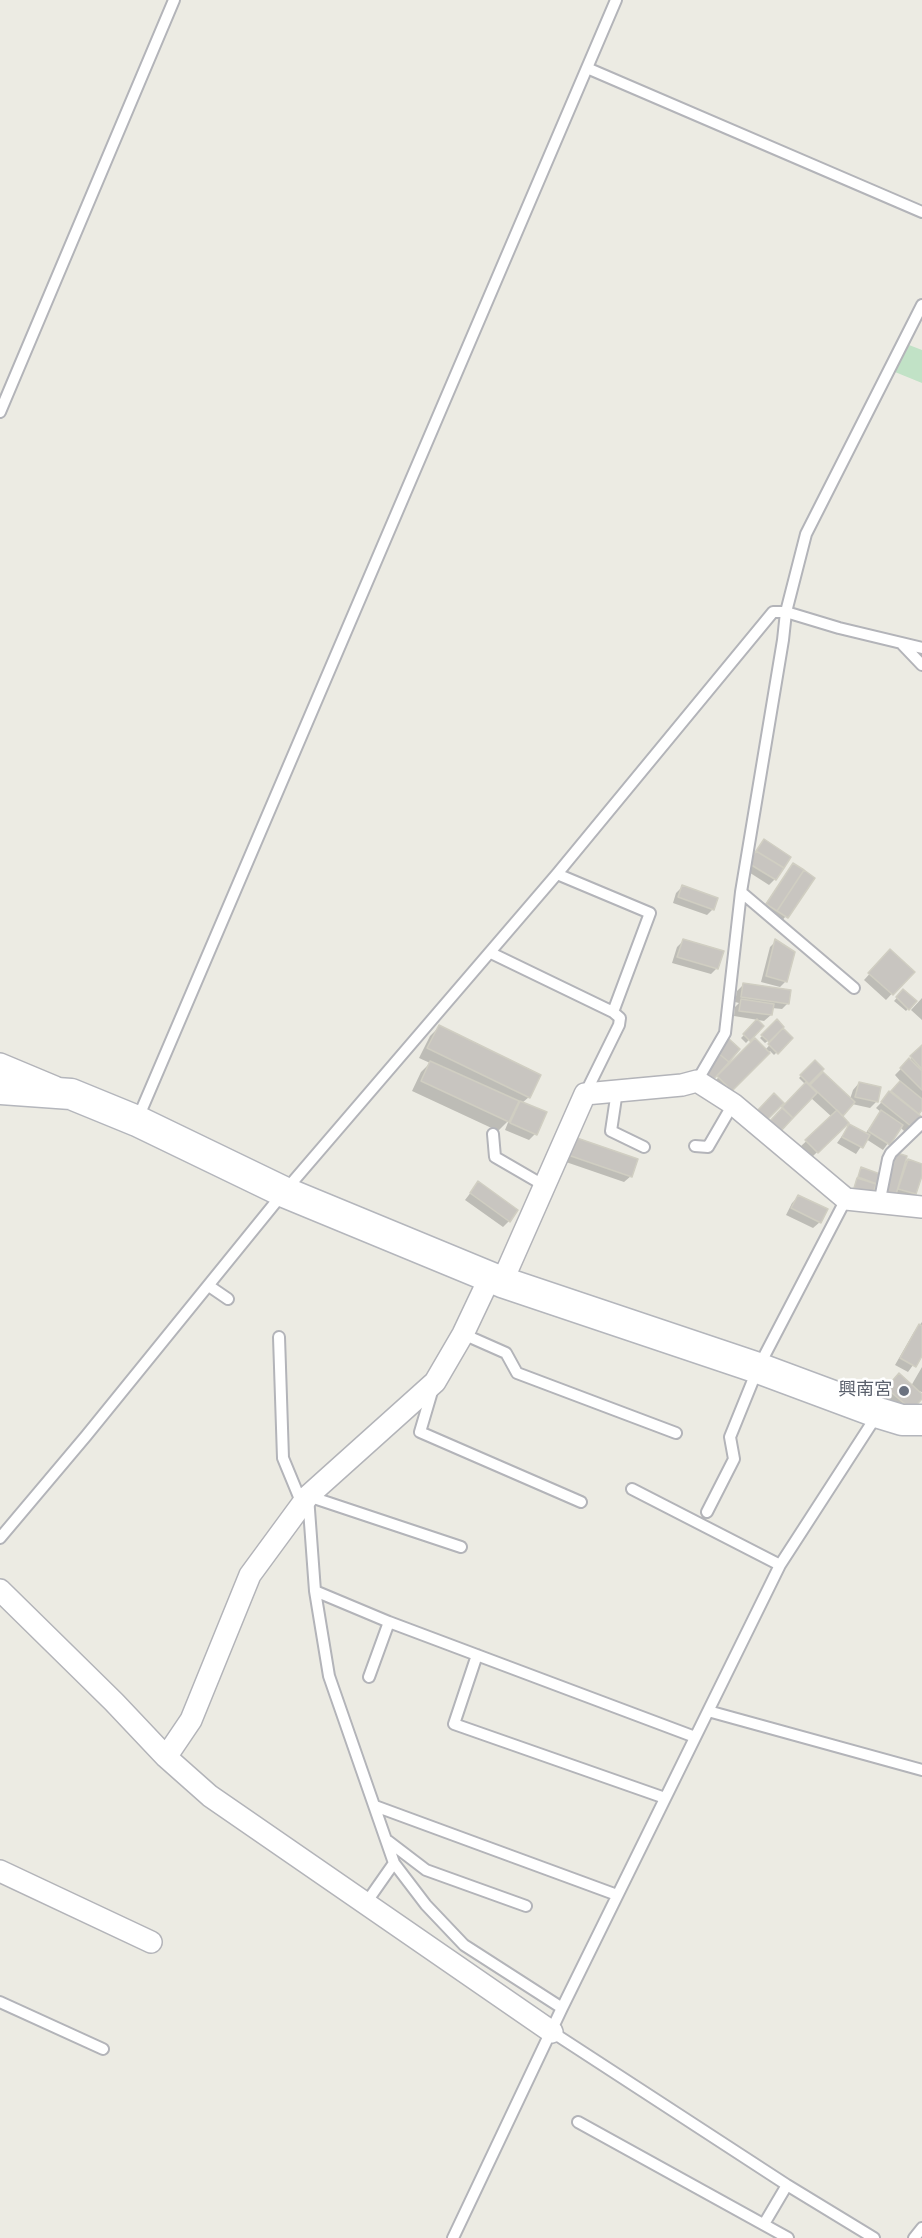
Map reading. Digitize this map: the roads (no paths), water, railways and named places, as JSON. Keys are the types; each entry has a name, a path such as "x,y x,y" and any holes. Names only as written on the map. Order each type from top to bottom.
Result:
{"street":[{"path":"0,1064 137,1121 284,1192 496,1280 758,1368 879,1413 902,1420 922,1420"},
{"path":"166,1757 191,1720 250,1575 305,1500 435,1382 496,1280 544,1186 585,1094 682,1085 697,1081 733,1104 846,1199 922,1207"},
{"path":"0,1089 71,1094"},
{"path":"0,1590 114,1702 166,1757 210,1796 552,2032"},
{"path":"0,1871 151,1942"}],"lane":[{"path":"0,412 174,0"},
{"path":"137,1121 616,0"},
{"path":"587,68 922,212"},
{"path":"697,1081 725,1033 741,892 786,612 806,534 922,306"},
{"path":"0,1538 284,1192 491,953 773,612 786,612 922,648"},
{"path":"901,643 922,665"},
{"path":"557,874 650,913 613,1012"},
{"path":"741,892 854,988"},
{"path":"491,953 620,1017 619,1025 585,1094"},
{"path":"617,1091 611,1131 644,1147"},
{"path":"695,1146 708,1147 733,1104"},
{"path":"879,1204 891,1153 922,1123"},
{"path":"493,1134 495,1157 544,1186"},
{"path":"707,1512 734,1459 730,1437 758,1368 846,1199"},
{"path":"209,1286 228,1299"},
{"path":"464,1334 506,1353 517,1373 676,1433"},
{"path":"279,1337 283,1458 305,1500 315,1591 329,1676 394,1863 426,1905 464,1945 562,2008"},
{"path":"435,1382 420,1432 581,1502"},
{"path":"453,2238 562,2008 780,1565 879,1413"},
{"path":"632,1489 780,1565"},
{"path":"305,1500 461,1547"},
{"path":"315,1591 389,1622 696,1737"},
{"path":"369,1677 389,1622"},
{"path":"477,1655 454,1724 665,1798"},
{"path":"708,1711 922,1770"},
{"path":"375,1806 617,1895"},
{"path":"388,1841 426,1870 526,1906"},
{"path":"366,1903 394,1863"},
{"path":"0,2002 103,2049"},
{"path":"552,2032 787,2185 874,2238"},
{"path":"578,2122 788,2238"},
{"path":"764,2224 787,2185"},
{"path":"914,2238 922,2228"}],"place":[{"name":"興南宮","path":"904,1391"}]}
